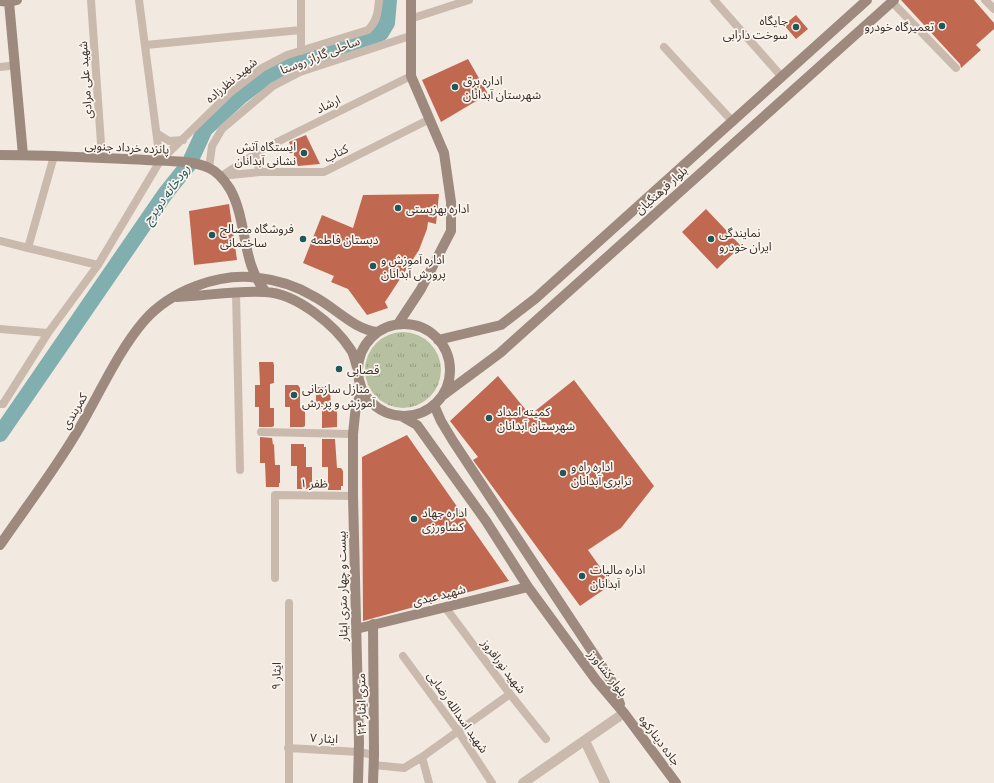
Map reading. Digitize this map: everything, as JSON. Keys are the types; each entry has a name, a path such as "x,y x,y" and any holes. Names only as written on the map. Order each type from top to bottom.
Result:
{"main road":[{"path":"398,324 422,289 451,231 449,179 444,153 411,76 410,0"},
{"name":"بلوار فرهنگیان","path":"438,340 501,325 536,298 867,0"},
{"path":"8,1 5,66 19,155"},
{"path":"8,1 19,155"},
{"name":"بلوار فرهنگیان","path":"442,396 500,353 893,1"},
{"path":"735,120 748,130"},
{"name":"پانزده خرداد جنوبی","path":"0,155 182,162 198,164 209,168 220,176 230,190 239,210 251,264 266,292"},
{"name":"کمربندی","path":"0,545 76,434 128,343 143,322 163,303 192,287 213,280 257,277 294,286 314,296 367,331 378,332"},
{"name":"کمربندی","path":"175,297 236,292 266,292 284,296 312,311 328,322 352,351 358,373"},
{"path":"398,324 420,327 438,340 445,350 449,361 450,373 442,396 434,405 418,413 401,416 389,414 378,408 369,400 363,390 358,373 361,354 365,345 378,332 392,325 398,324"},
{"name":"بیست و چهار متری ایثار","path":"358,783 359,752 352,496 353,434 356,405 363,390"},
{"name":"بلوار کشاورز","path":"434,405 446,430 610,680 624,713"},
{"name":"بلوار کشاورز","path":"401,416 417,425 486,521 528,587 596,680 624,713"},
{"path":"470,499 477,501 482,500 486,495 485,488"},
{"path":"486,521 483,508 487,505 497,507"},
{"name":"شهید عبدی","path":"356,628 528,587"},
{"name":"۲۴ متری ایثار","path":"373,624 373,783"},
{"name":"جاده دینارکوه","path":"624,713 676,783"},
{"path":"371,750 374,755 372,759 359,752 371,750"}],"street":[{"name":"شهید علی مرادی","path":"91,0 102,158"},
{"path":"139,0 158,134 160,161"},
{"path":"301,0 301,51"},
{"name":"شهید نظرزاده","path":"0,404 3,404 48,333 98,265 160,161 231,92 262,68 287,55 368,30 374,24 378,15 379,0"},
{"path":"410,20 469,0"},
{"path":"714,0 782,77"},
{"path":"985,0 994,9"},
{"path":"893,1 956,68"},
{"path":"146,45 301,30"},
{"name":"ساحلی گاراژ روستا","path":"209,168 212,146 222,129 273,86 300,72 410,36"},
{"path":"664,46 735,120"},
{"name":"ارشاد","path":"220,176 255,154 411,76"},
{"name":"کتاب","path":"220,176 260,172 324,172 430,119"},
{"path":"158,134 169,141 183,140"},
{"path":"255,154 260,172"},
{"path":"28,248 54,156"},
{"path":"0,241 98,265"},
{"path":"236,292 240,470"},
{"path":"0,329 48,333"},
{"path":"261,432 353,434"},
{"name":"ظفر ۱","path":"275,578 275,495 352,496"},
{"name":"ایثار ۹","path":"289,603 289,783"},
{"name":"شهید نورافروز","path":"445,607 510,694 546,739"},
{"name":"شهید اسدالله رضایی","path":"403,656 458,731 492,783"},
{"path":"374,755 404,768 422,757 510,694"},
{"path":"523,783 624,713"},
{"path":"585,741 605,783"},
{"name":"ایثار ۷","path":"288,748 359,752"},
{"path":"422,757 429,783"}],"green space":[{"path":"403,332 417,335 430,343 438,356 441,370 438,384 430,397 417,405 403,408 389,405 376,397 368,384 365,370 368,356 376,343 389,335"}],"building":[{"path":"901,0 974,0 994,23 994,29 976,45 981,50 961,68 960,64"},
{"name":"جایگاه سوخت دارابی","path":"796,15 808,29 796,39 784,25"},
{"name":"اداره برق شهرستان آبدانان","path":"468,59 488,94 441,122 422,80"},
{"name":"ایستگاه آتش نشانی آبدانان","path":"306,135 320,164 298,166 289,142"},
{"path":"439,194 436,224 428,222 419,250 385,302 388,308 367,315 348,289 331,282 334,276 303,263 322,215 353,228 363,195"},
{"name":"فروشگاه مصالح ساختمانی","path":"229,204 237,260 194,265 189,211"},
{"name":"نمایندگی ایران خودرو","path":"706,209 741,246 717,269 682,232"},
{"path":"259,362 273,362 274,365 274,383 270,384 270,408 274,408 274,426 272,427 259,427 259,407 255,407 255,385 260,385"},
{"name":"اداره راه و ترابری آبدانان","path":"498,376 530,415 574,380 654,486 621,528 588,550 612,584 580,606 473,460 478,457 450,421"},
{"path":"285,385 298,385 300,388 300,408 305,408 305,426 303,427 290,427 290,407 285,407"},
{"path":"316,387 330,387 331,410 336,410 337,427 322,428 322,409 316,409"},
{"name":"اداره جهاد کشاورزی","path":"407,435 509,581 363,621 362,457"},
{"path":"260,437 272,438 273,445 274,444 275,465 280,465 279,487 266,487 265,463 260,463"},
{"path":"322,439 335,439 337,468 341,468 343,471 343,486 341,486 341,490 328,490 328,467 322,467"},
{"path":"291,444 304,444 304,447 306,447 306,467 312,467 312,485 310,485 310,489 297,489 297,466 291,466"}],"waterway":[{"name":"رودخانه دویرج","path":"0,434 165,194 189,164 205,129 241,96 288,64 368,40 381,33 387,23 389,0"}],"place":[{"name":"تعمیرگاه خودرو","path":"942,26"},
{"name":"جایگاه سوخت دارابی","path":"796,27"},
{"name":"اداره برق شهرستان آبدانان","path":"455,87"},
{"name":"ایستگاه آتش نشانی آبدانان","path":"304,153"},
{"name":"اداره بهزیستی","path":"398,208"},
{"name":"فروشگاه مصالح ساختمانی","path":"212,235"},
{"name":"دبستان فاطمه","path":"303,239"},
{"name":"نمایندگی ایران خودرو","path":"711,239"},
{"name":"اداره آموزش و پرورش آبدانان","path":"373,266"},
{"name":"قصابی","path":"339,369"},
{"name":"منازل سازمانی آموزش و پر.رش","path":"294,395"},
{"name":"کمیته امداد شهرستان آبدانان","path":"489,418"},
{"name":"اداره راه و ترابری آبدانان","path":"563,473"},
{"name":"اداره جهاد کشاورزی","path":"414,519"},
{"name":"اداره مالیات آبدانان","path":"582,576"}]}
